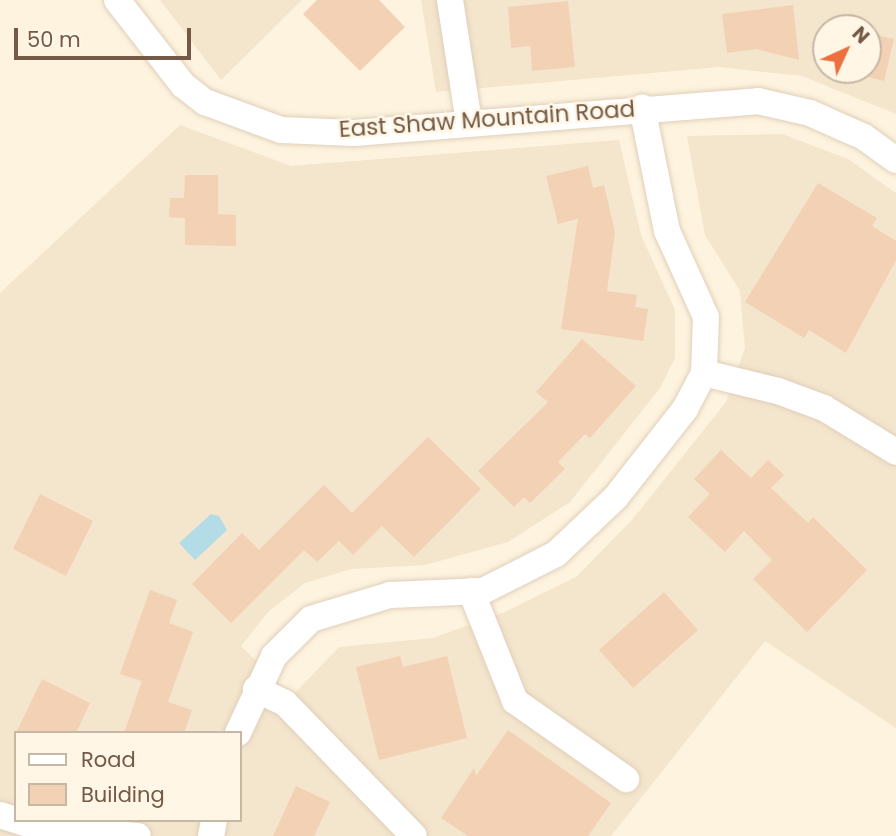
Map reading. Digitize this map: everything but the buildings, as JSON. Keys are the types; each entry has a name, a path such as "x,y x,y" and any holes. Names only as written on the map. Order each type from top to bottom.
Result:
{"street":[{"name":"East Shaw Mountain Road","path":"117,0 183,85 205,102 281,130 354,133 642,107 758,101 821,118 864,136 896,160"},
{"path":"450,0 469,123"},
{"path":"239,731 256,689 274,656 311,619 390,595 482,591 556,554 616,497 685,409 705,373 706,317 667,231 642,107"},
{"path":"705,373 778,391 824,408 896,452"},
{"path":"471,591 515,701 626,779"},
{"path":"256,689 285,703 414,836"},
{"path":"20,822 40,828 138,836"}],"shaded area":[{"path":"160,0 302,0 221,80"},
{"path":"421,0 896,0 896,114 822,84 882,84 882,14 812,14 812,80 802,76 719,67 436,92"},
{"path":"180,125 291,166 619,140 641,235 675,310 675,358 660,388 570,502 508,542 425,565 351,569 305,583 269,611 241,646 292,696 339,647 433,638 505,612 576,577 632,520 726,402 745,348 740,291 705,235 687,136 782,134 848,159 896,193 896,728 765,641 611,836 0,836 0,293"}],"water":[{"path":"211,514 219,516 227,530 195,560 179,543"}]}
